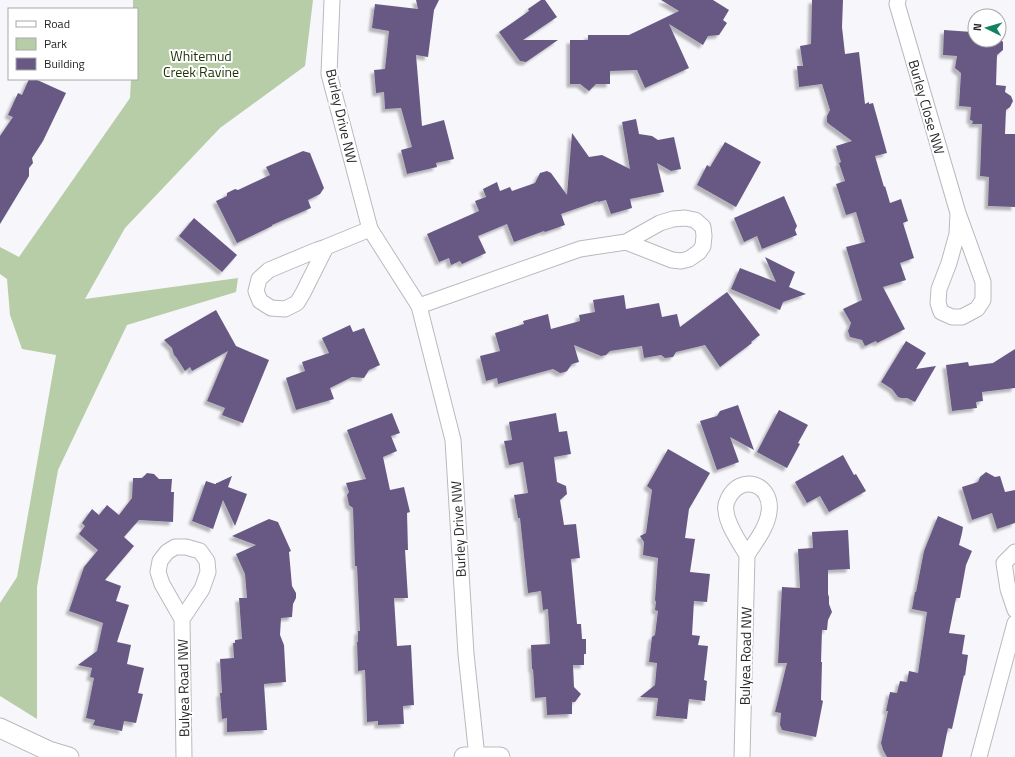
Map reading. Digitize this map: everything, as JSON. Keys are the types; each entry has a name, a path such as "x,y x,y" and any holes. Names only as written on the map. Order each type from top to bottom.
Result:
{"street":[{"name":"Burley Drive NW","path":"332,0 329,74 370,229 419,306 453,440 466,654 477,757"},
{"name":"Burley Close NW","path":"898,0 897,4 958,214 983,282 983,300 977,309 962,317 952,317 941,312 938,303 939,290 949,263 957,234 958,214"},
{"path":"419,306 580,249 626,242 660,223 673,219 685,218 695,220 703,227 703,246 699,252 689,259 681,261 672,260 626,242"},
{"path":"326,247 297,303 285,308 271,308 260,301 256,291 259,279 270,270 326,247 370,229"},
{"path":"1015,552 1004,563 1008,589 1015,610"},
{"name":"Bulyea Road NW","path":"742,757 747,555"},
{"name":"Bulyea Road NW","path":"182,619 184,757"},
{"path":"979,757 1015,623"},
{"path":"0,728 49,751 69,757"},
{"path":"464,757 500,757"}],"green space":[{"name":"Whitemud Creek Ravine","path":"133,0 313,0 305,66 220,128 125,228 85,299 238,278 236,292 127,325 58,470 37,587 37,719 0,696 0,603 17,577 56,355 22,349 10,315 7,279 0,274 0,247 19,257 130,98 131,80 138,80 138,8 133,8"}],"building":[{"path":"416,0 439,0 434,10 428,57 416,55 422,126 444,120 454,159 436,163 437,167 407,174 401,150 412,147 401,108 385,109 384,92 376,93 374,70 385,69 389,31 372,28 375,4 418,9"},
{"path":"541,0 545,0 557,17 523,40 558,40 526,62 520,61 499,32 529,11 528,9"},
{"path":"661,0 713,0 729,10 723,20 727,23 719,35 708,36 703,45 669,24 689,68 645,88 637,70 610,71 610,84 596,84 589,91 580,84 570,84 570,40 588,40 588,35 629,35 679,11"},
{"path":"812,0 843,0 842,27 845,54 859,52 865,104 869,102 869,104 873,103 887,153 875,156 890,203 901,199 908,221 903,223 914,258 900,263 906,280 883,287 905,329 877,343 876,341 865,346 862,340 850,337 848,331 851,323 843,309 862,300 846,247 865,242 856,212 846,215 836,184 845,181 839,163 841,162 836,146 852,141 827,122 827,116 830,110 822,84 799,87 797,66 803,66 800,46 811,44"},
{"path":"944,30 967,32 967,48 1003,48 1003,50 997,55 996,85 1006,86 1005,92 1011,96 1013,101 1010,107 1006,110 1005,134 1015,134 1015,207 988,206 989,177 980,176 982,124 972,124 973,121 970,120 971,107 959,106 961,73 955,68 957,56 943,55"},
{"path":"29,80 37,80 66,93 43,141 32,158 33,163 29,168 29,176 0,224 0,136 13,117 8,115 18,93 22,95"},
{"path":"636,119 639,134 652,136 658,140 674,137 681,169 671,171 657,163 664,192 630,199 632,208 611,214 606,200 598,201 561,214 565,225 514,242 507,224 478,236 486,253 462,264 460,261 451,265 449,258 439,262 427,234 479,211 475,201 486,197 483,189 497,182 500,191 510,187 512,191 535,183 540,173 547,171 551,173 567,195 572,133 589,157 602,155 630,169 622,122"},
{"path":"725,142 761,162 736,207 697,185 707,165 710,167"},
{"path":"303,151 310,153 324,188 320,194 308,200 311,208 272,225 237,243 216,201 227,196 227,193 235,189 238,190 270,175 266,167"},
{"path":"784,196 797,226 795,230 797,235 762,249 757,236 744,242 734,218"},
{"path":"194,218 237,255 222,272 179,236"},
{"path":"765,257 795,272 789,287 806,294 783,302 780,310 731,289 740,268 776,282"},
{"path":"727,292 760,335 751,342 752,343 720,367 705,345 676,352 673,357 665,358 661,355 644,358 642,346 610,351 606,355 601,356 574,345 579,362 572,364 565,372 560,373 553,369 498,384 497,378 486,381 480,356 500,351 495,333 524,324 523,321 548,314 551,329 580,321 579,315 595,312 593,300 624,295 626,309 659,303 662,317 677,314 680,327"},
{"path":"216,310 236,346 269,360 243,423 222,415 225,408 207,401 228,351 192,371 190,367 185,371 174,355 172,348 164,340"},
{"path":"350,325 353,332 364,328 380,365 369,370 364,378 352,377 330,388 334,399 296,410 286,378 305,371 302,362 329,353 322,338"},
{"path":"906,341 926,353 916,369 936,366 915,402 907,398 898,397 892,389 881,382"},
{"path":"1015,349 1015,388 982,392 983,401 976,402 977,408 952,411 946,365 968,362 969,366 993,363"},
{"path":"738,405 754,450 730,437 739,462 717,470 700,421 717,416 720,411"},
{"path":"779,410 808,425 787,468 757,452"},
{"path":"392,413 400,433 391,436 397,451 383,457 390,490 404,487 410,512 407,513 408,550 405,550 408,598 394,598 397,646 411,645 414,705 403,706 404,724 378,725 378,721 367,722 365,670 358,671 357,642 358,631 360,631 357,566 355,566 353,508 349,505 347,495 349,492 346,483 366,479 347,430"},
{"path":"556,413 559,432 567,431 571,454 554,457 557,482 566,486 567,494 560,500 564,525 576,524 580,558 571,559 577,624 581,624 582,639 586,639 586,654 584,654 584,665 573,665 574,687 581,694 575,702 572,702 572,714 547,715 546,697 535,698 531,645 550,644 548,609 543,610 541,591 528,593 520,518 518,518 514,495 528,493 523,462 509,465 504,441 512,440 509,422"},
{"path":"668,449 710,473 689,509 685,538 695,539 690,572 710,574 707,602 694,601 692,635 700,636 698,645 708,646 704,680 707,681 705,701 689,699 687,719 656,716 658,698 640,697 655,685 657,663 649,662 652,637 655,635 658,611 655,610 655,600 658,558 643,555 644,542 640,536 646,533 652,490 647,486"},
{"path":"843,455 854,475 856,474 866,491 829,512 820,496 807,503 795,482"},
{"path":"986,472 995,477 1000,476 1005,492 1015,490 1015,523 997,529 992,513 972,520 962,487 978,482 980,477"},
{"path":"147,473 154,474 159,479 172,479 171,492 174,492 173,522 139,520 124,537 134,546 105,580 121,586 116,601 129,605 117,642 131,645 127,664 144,668 138,693 143,694 136,723 124,721 122,731 93,725 95,720 86,718 94,678 90,677 92,668 78,665 97,651 103,623 69,611 84,567 98,550 79,534 85,526 82,523 92,509 99,515 107,505 119,515 132,498 133,478 142,478"},
{"path":"232,476 228,487 247,494 235,526 223,500 213,529 192,521 206,481 216,484"},
{"path":"938,516 963,527 959,545 972,551 966,565 960,598 956,598 949,633 965,635 962,654 968,655 965,676 964,675 952,729 948,728 942,757 887,757 881,743 888,711 886,711 890,692 897,693 900,681 907,682 909,671 918,673 927,612 912,609 924,551"},
{"path":"269,519 278,522 291,551 289,552 292,586 296,593 292,617 281,618 280,635 284,645 286,682 264,684 267,730 227,732 227,718 222,719 220,659 234,658 233,643 235,643 235,640 242,639 239,598 247,598 245,574 236,554 256,545 232,536"},
{"path":"848,530 850,569 828,570 828,594 832,612 828,620 827,630 822,630 821,700 823,701 816,737 782,730 780,725 781,713 775,712 787,663 778,663 782,587 800,588 798,549 813,548 812,532"}]}
